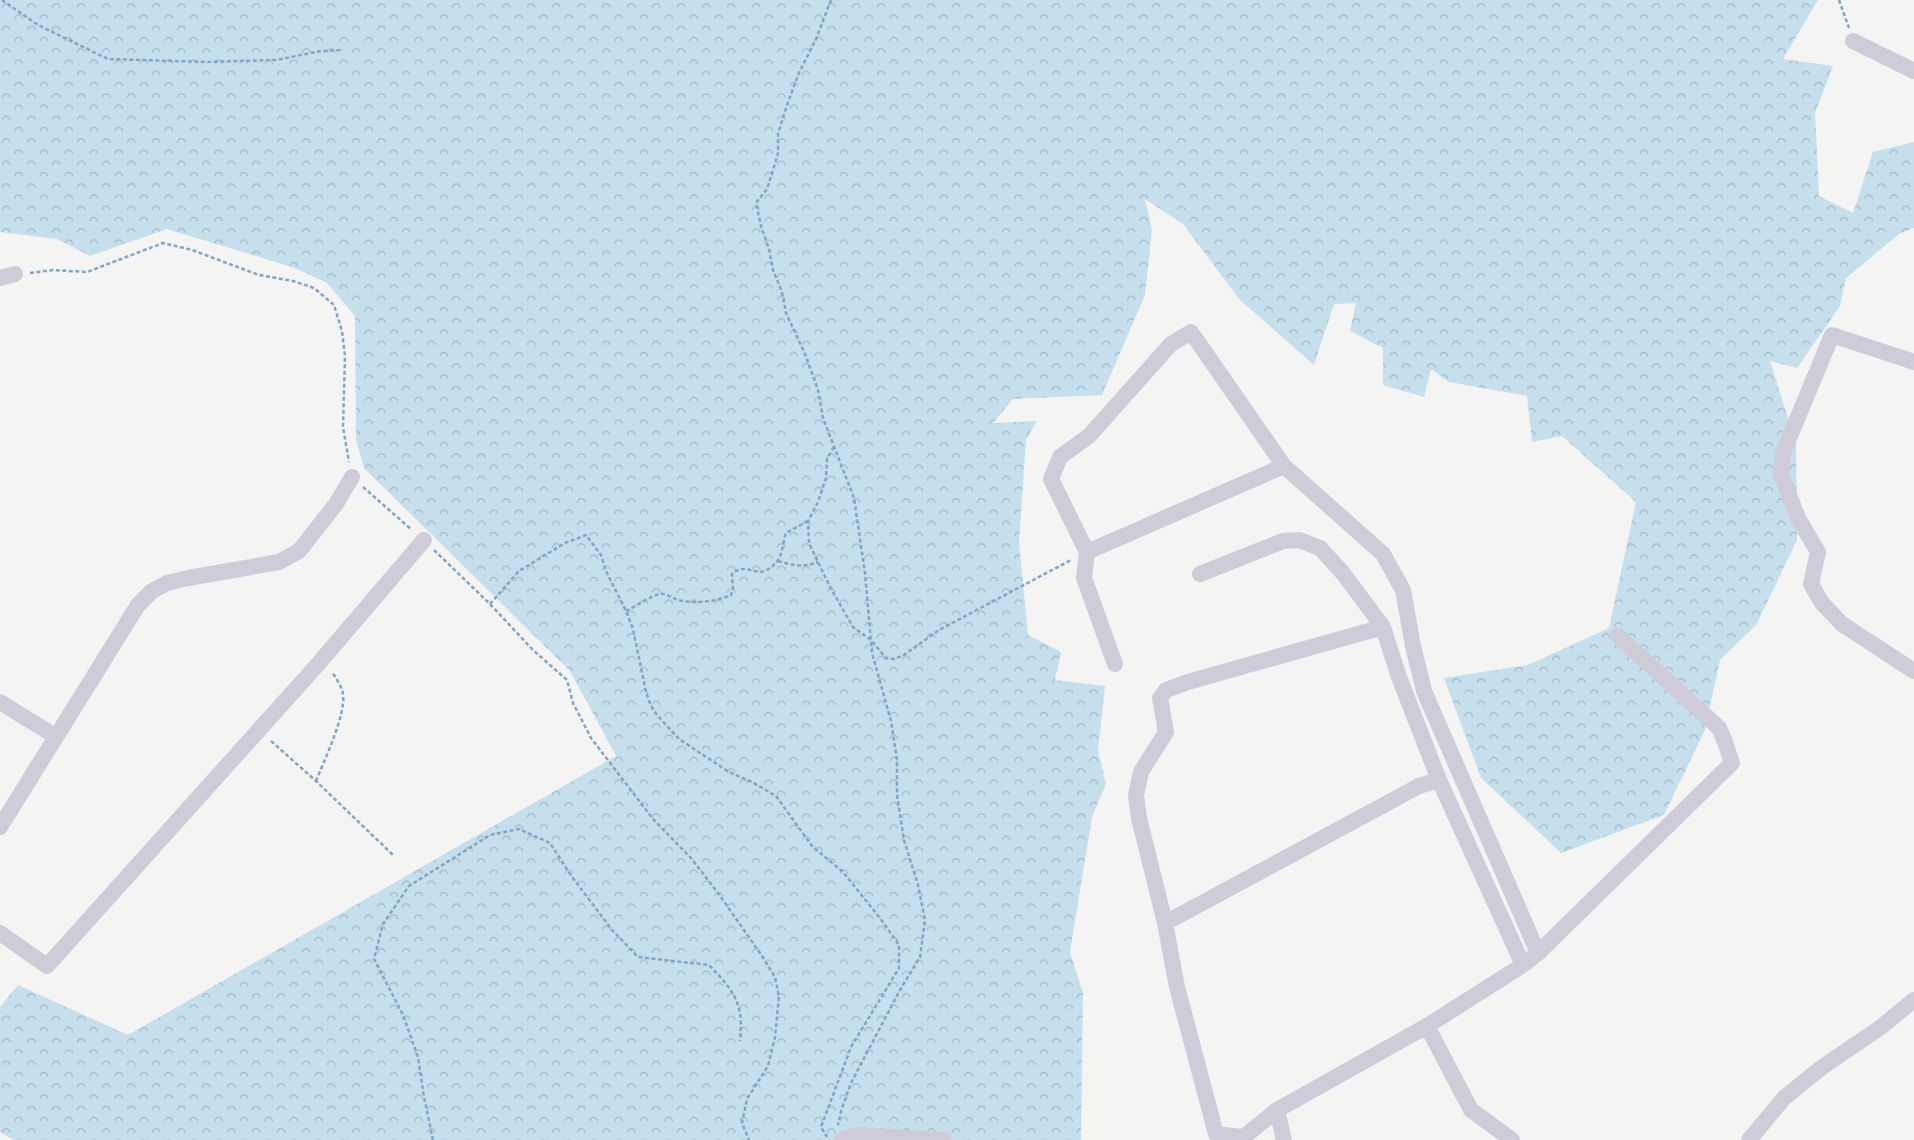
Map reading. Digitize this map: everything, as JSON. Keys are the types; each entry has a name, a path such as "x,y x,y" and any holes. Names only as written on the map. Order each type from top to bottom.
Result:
{"street":[{"path":"1853,41 1914,71"},
{"path":"1115,664 1084,578 1086,552 1051,479 1060,457 1090,436 1171,344 1191,332 1284,466 1383,554 1403,590 1413,646 1424,691 1538,954"},
{"path":"1914,362 1832,335 1783,453 1781,474 1798,518 1818,552 1811,584 1822,603 1842,624 1914,670"},
{"path":"1086,552 1284,466"},
{"path":"0,826 138,605 152,591 167,583 188,578 279,562 299,551 336,504 352,477"},
{"path":"0,933 47,966 319,663 424,540"},
{"path":"1200,574 1283,541 1299,540 1320,548 1342,572 1383,627 1399,677 1439,780 1523,965"},
{"path":"1383,627 1188,682 1166,690 1160,698 1166,732 1141,772 1136,795 1139,818 1165,923 1177,987 1216,1134 1241,1139 1277,1110 1428,1026 1523,965 1538,954 1732,764 1719,728 1618,636"},
{"path":"0,702 55,736"},
{"path":"1165,923 1420,786 1439,780"},
{"path":"1750,1140 1784,1098 1821,1068 1881,1027 1914,1000"},
{"path":"1428,1026 1471,1110 1512,1140"},
{"path":"1277,1110 1284,1140"},
{"path":"840,1136 856,1135 944,1140"}],"path":[{"path":"2,0 38,25 108,59 207,62 276,60 321,50 343,50"},
{"path":"831,0 816,39 798,75 785,111 778,134 778,154 767,189 756,203 773,270 782,292 786,313 805,354 818,390 823,418 854,498 865,573 872,654 891,721 897,760 897,795 904,840 918,885 925,920 920,958 900,990 851,1083 842,1108 840,1136"},
{"path":"1839,0 1853,41"},
{"path":"7,276 53,270 88,272 163,243 192,250 260,275 293,280 314,288 334,304 342,332 345,356 343,427 352,477 424,540 490,604 514,631 568,680 573,703 591,738 653,819 691,858 718,893 775,977 779,997 775,1038 768,1066 746,1099 742,1123 749,1140"},
{"path":"626,611 656,594 663,593 678,600 698,602 717,600 731,595 733,589 732,574 736,570 748,568 762,573 778,561 786,533 808,520 818,502 826,478 827,458 834,447"},
{"path":"808,520 809,543 830,587 853,627 871,640 886,658 894,659 904,655 939,630 992,600 1086,552"},
{"path":"490,604 519,572 565,543 586,535 601,555 606,571 626,611 632,629 646,692 651,706 657,715 679,739 729,772 752,782 776,796 812,846 842,872 880,918 899,945 898,968 852,1047 829,1103 821,1127 829,1140"},
{"path":"778,561 796,566 806,566 818,562"},
{"path":"316,781 329,750 343,694 333,673 319,663"},
{"path":"258,730 316,781 394,856"},
{"path":"433,1140 418,1057 402,1015 374,959 375,951 383,924 409,886 490,835 519,828 550,843 570,874 612,930 638,957 710,965 724,980 737,1000 742,1021 740,1041"}],"green space":[{"path":"0,0 1818,0 1783,59 1833,66 1815,113 1819,196 1853,213 1873,152 1914,142 1914,228 1899,234 1846,278 1840,306 1797,368 1770,361 1796,443 1797,540 1756,625 1720,660 1705,730 1664,815 1561,853 1481,778 1444,678 1528,665 1609,628 1636,502 1562,436 1532,442 1527,396 1449,382 1431,369 1424,397 1383,385 1383,348 1350,331 1356,303 1334,304 1314,365 1240,300 1183,224 1145,199 1152,230 1145,295 1102,395 1013,399 993,423 1037,421 1026,440 1019,542 1028,635 1061,652 1055,680 1105,686 1098,751 1106,784 1092,817 1070,952 1083,993 1081,1140 14,1140 0,1132 0,1007 18,985 128,1035 616,756 570,671 364,468 356,439 355,316 327,283 295,268 167,229 90,256 57,239 0,232"}]}
